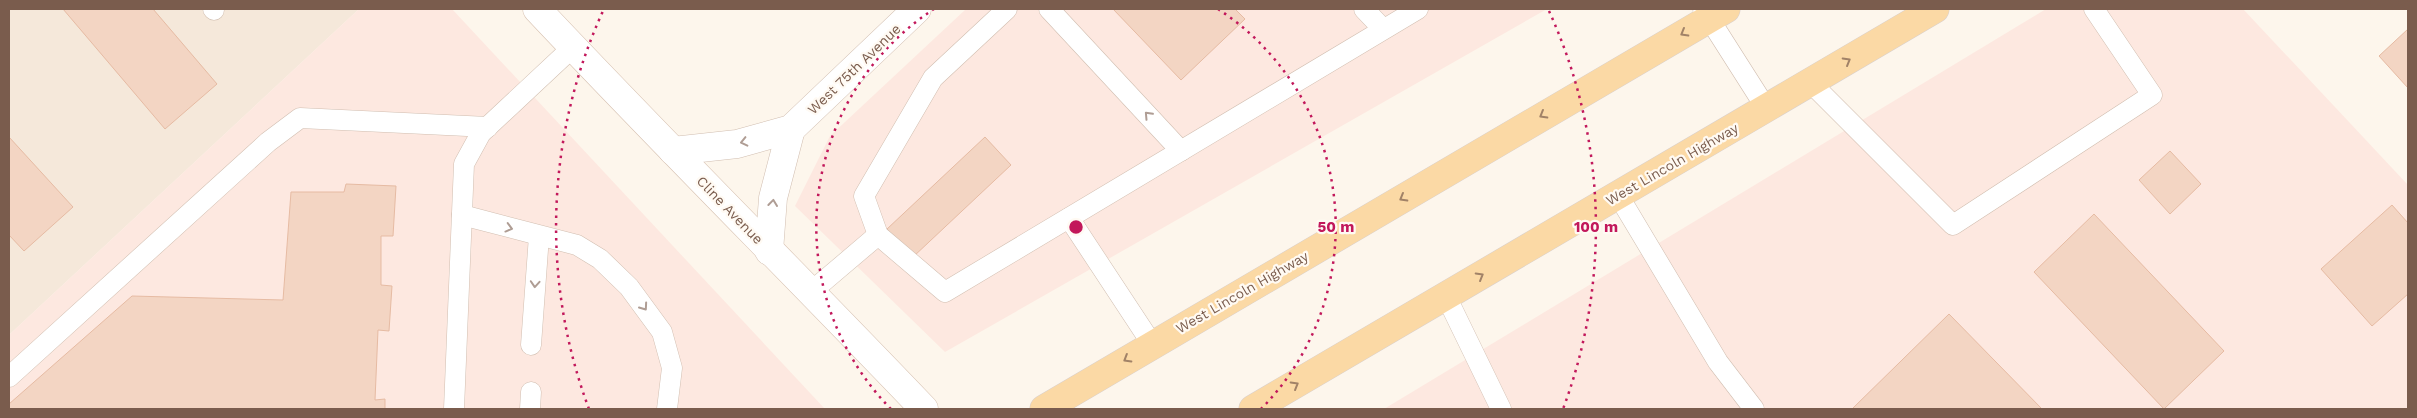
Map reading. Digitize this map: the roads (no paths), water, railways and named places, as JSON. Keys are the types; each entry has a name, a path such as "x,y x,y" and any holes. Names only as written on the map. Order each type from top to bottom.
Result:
{"main road":[{"name":"West Lincoln Highway","path":"1253,409 1935,9"},
{"name":"West Lincoln Highway","path":"1044,409 1713,12"}],"street":[{"name":"Cline Avenue","path":"537,9 769,251 812,291 924,409"},
{"name":"West 75th Avenue","path":"673,151 737,144 791,129 917,9"},
{"path":"769,251 773,198 791,129"}],"lane":[{"path":"1007,9 933,78 864,196 878,235 945,292 1418,9"},
{"path":"1049,9 1181,151"},
{"path":"1364,9 1383,29"},
{"path":"1810,82 1953,225 2152,95 2094,9"},
{"path":"1713,12 1766,108"},
{"path":"454,409 464,164 481,133 573,47"},
{"path":"9,377 268,142 300,118 488,127"},
{"path":"1618,195 1718,362 1754,409"},
{"path":"462,215 577,245 600,259 629,287 662,332 672,368 667,409"},
{"path":"1069,218 1152,344"},
{"path":"812,291 878,235"},
{"path":"530,345 539,236"},
{"path":"1446,296 1501,409"}]}
